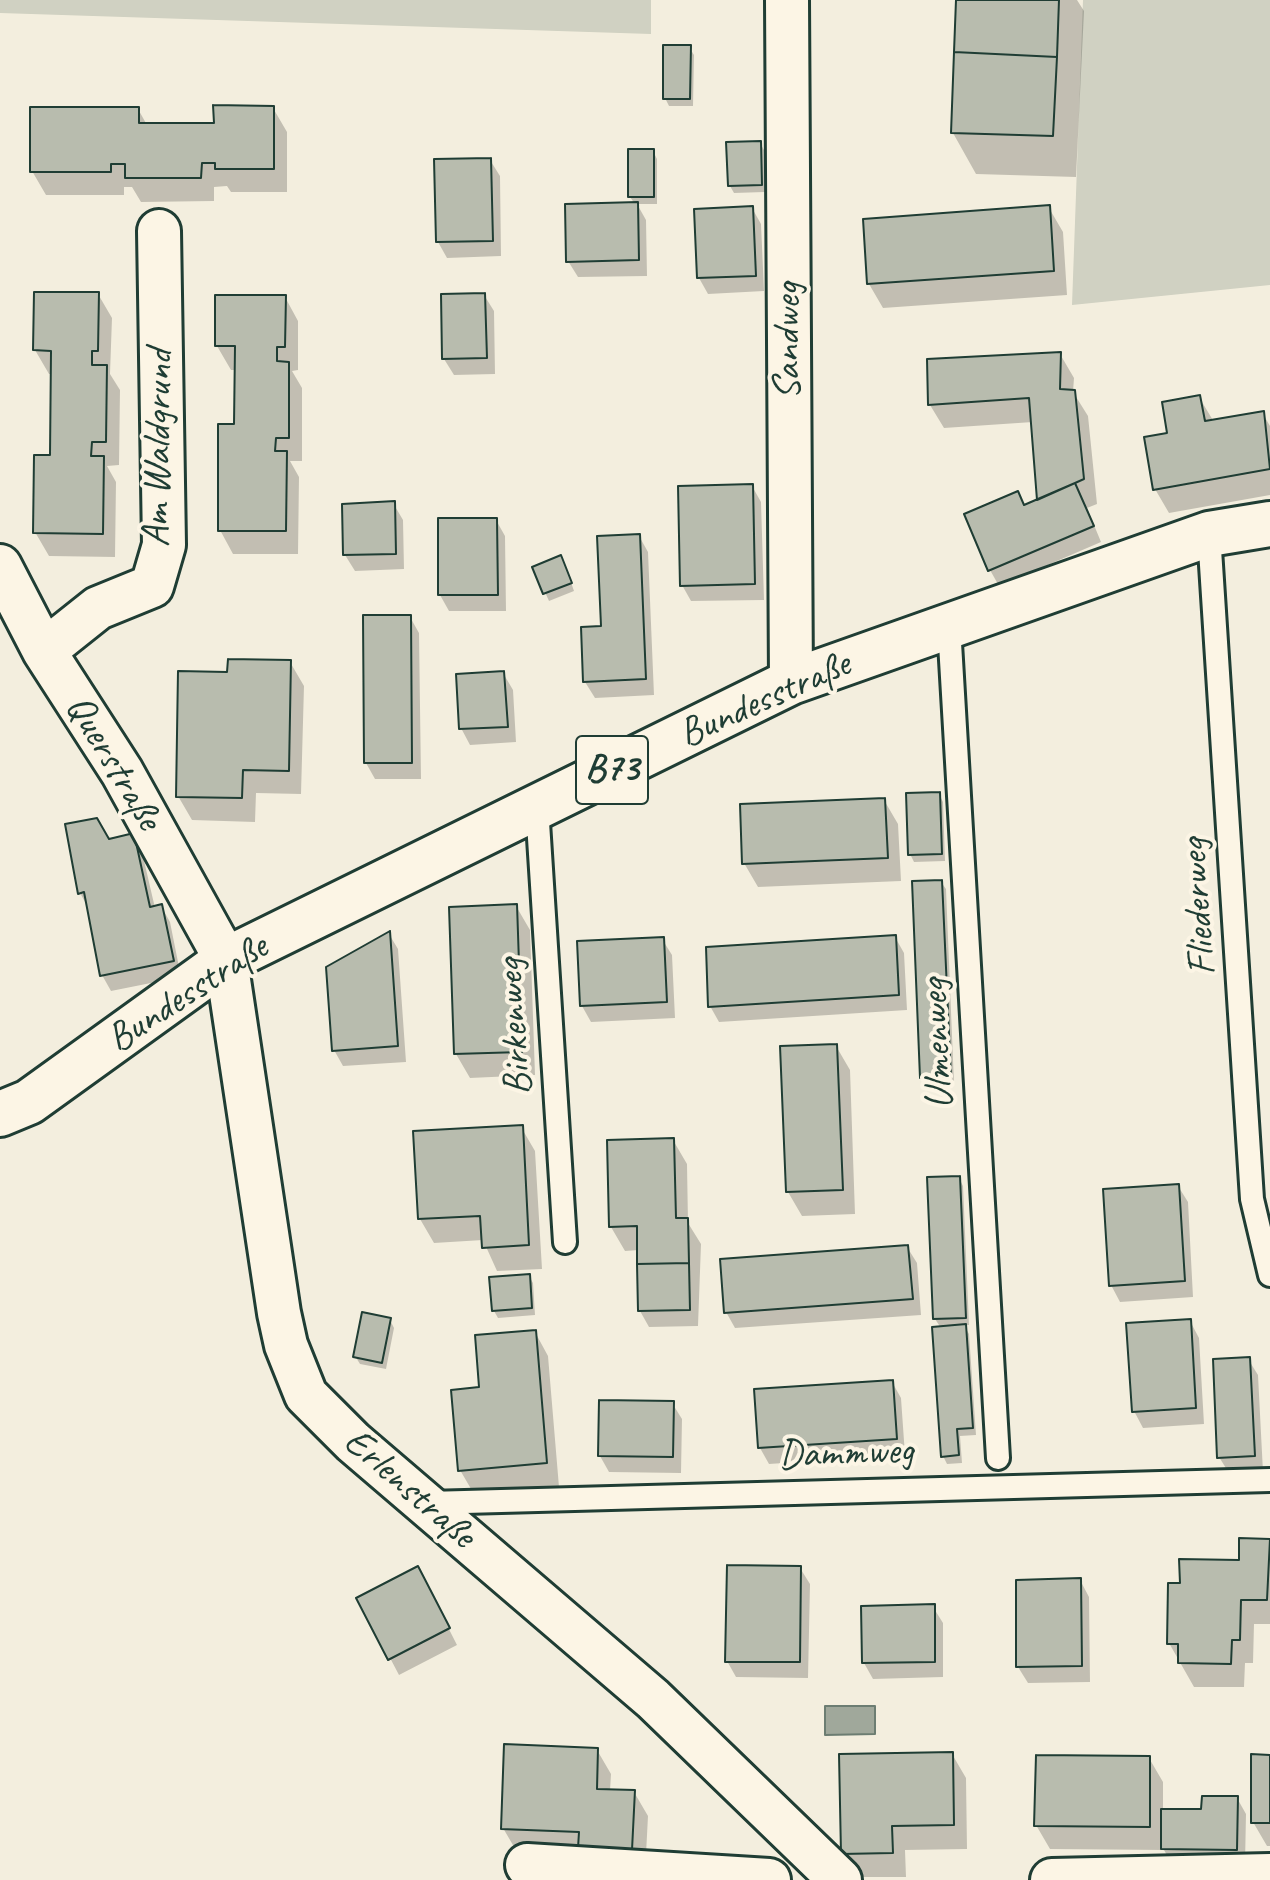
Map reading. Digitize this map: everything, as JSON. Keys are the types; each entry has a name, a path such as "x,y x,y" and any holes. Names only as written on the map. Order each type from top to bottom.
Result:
{"main road":[{"name":"Bundesstraße","path":"0,1114 29,1102 226,960 791,682 1209,534 1270,524"}],"street":[{"name":"Sandweg","path":"787,0 791,682"},
{"name":"Am Waldgrund","path":"44,651 98,608 152,586 164,545 159,231"},
{"name":"Querstraße","path":"0,566 44,651 122,772 226,960"},
{"name":"Erlenstraße","path":"226,960 286,1345 302,1387 317,1409 653,1699 840,1880"},
{"path":"527,1865 769,1880"},
{"path":"1052,1880 1270,1875"}],"lane":[{"name":"Fliederweg","path":"1209,534 1252,1199 1270,1275"},
{"name":"Ulmenweg","path":"949,626 998,1458"},
{"name":"Birkenweg","path":"537,807 565,1242"},
{"name":"Dammweg","path":"425,1503 1270,1480"}],"shaded area":[{"path":"0,0 651,0 651,34 0,13"},
{"path":"1083,0 1270,0 1270,285 1072,305"},
{"path":"825,1706 875,1706 875,1734 825,1735"}],"building":[{"path":"956,0 1059,0 1057,57 954,52"},
{"path":"663,45 691,45 690,99 663,99"},
{"path":"954,52 1057,57 1053,136 951,133"},
{"path":"213,105 274,106 274,169 215,169 215,163 202,163 201,178 125,178 125,164 111,164 111,172 30,172 30,107 139,107 139,123 214,123"},
{"path":"761,141 762,185 728,186 726,142"},
{"path":"628,149 654,149 654,197 628,197"},
{"path":"491,158 493,241 436,242 434,159"},
{"path":"638,202 639,260 566,262 565,204"},
{"path":"1050,205 1054,271 867,284 863,219"},
{"path":"753,206 756,276 697,278 694,209"},
{"path":"34,292 99,292 98,351 92,351 92,365 107,365 106,442 92,442 91,456 104,456 103,534 33,533 34,455 50,455 51,351 33,350"},
{"path":"485,293 487,358 442,359 441,294"},
{"path":"215,295 286,295 285,347 277,347 277,361 289,362 289,438 276,438 275,451 287,451 286,531 218,531 218,424 234,424 235,346 215,346"},
{"path":"1061,352 1060,389 1075,390 1084,479 1037,500 1029,398 928,405 927,359"},
{"path":"1200,395 1205,421 1264,411 1270,469 1153,490 1144,437 1167,433 1162,402"},
{"path":"1075,483 1094,526 988,571 964,514 1018,491 1024,505"},
{"path":"753,484 755,584 680,586 678,486"},
{"path":"395,501 396,554 343,555 342,504"},
{"path":"438,518 497,518 498,595 438,595"},
{"path":"640,534 646,679 583,682 581,627 601,626 597,536"},
{"path":"561,555 572,583 543,594 532,567"},
{"path":"363,615 411,615 412,763 364,763"},
{"path":"228,659 291,660 289,771 243,770 242,798 176,797 178,671 227,672"},
{"path":"504,671 508,727 459,729 456,674"},
{"path":"940,792 942,854 908,855 906,793"},
{"path":"885,798 888,858 742,864 740,804"},
{"path":"97,818 109,839 134,833 150,907 162,904 174,961 100,976 84,892 78,894 65,824"},
{"path":"942,880 951,1077 920,1078 912,881"},
{"path":"517,904 522,1052 454,1054 449,907"},
{"path":"390,931 398,1046 332,1051 326,967"},
{"path":"896,935 899,995 708,1007 706,947"},
{"path":"664,937 667,1002 580,1006 577,941"},
{"path":"837,1044 843,1190 786,1192 780,1046"},
{"path":"523,1125 529,1245 482,1248 480,1216 418,1219 413,1131"},
{"path":"674,1138 676,1218 688,1218 689,1263 637,1264 637,1226 609,1227 607,1140"},
{"path":"960,1176 966,1318 933,1319 927,1177"},
{"path":"1179,1184 1185,1281 1109,1286 1103,1189"},
{"path":"908,1245 913,1299 724,1313 720,1259"},
{"path":"689,1263 690,1310 638,1311 637,1264"},
{"path":"530,1274 532,1308 492,1311 489,1277"},
{"path":"362,1312 391,1318 382,1363 353,1357"},
{"path":"1191,1319 1196,1408 1132,1412 1126,1323"},
{"path":"966,1324 973,1428 957,1429 959,1455 941,1457 932,1327"},
{"path":"536,1330 547,1463 458,1471 451,1390 479,1387 475,1335"},
{"path":"1250,1357 1255,1456 1217,1458 1213,1359"},
{"path":"893,1380 897,1439 758,1448 754,1389"},
{"path":"599,1400 674,1401 673,1457 598,1456"},
{"path":"1239,1538 1270,1539 1267,1600 1241,1600 1240,1640 1232,1640 1231,1664 1178,1663 1178,1644 1167,1644 1168,1583 1180,1583 1179,1559 1239,1560"},
{"path":"727,1565 801,1566 800,1662 725,1662"},
{"path":"418,1566 450,1628 388,1660 356,1598"},
{"path":"1081,1578 1082,1666 1016,1667 1016,1580"},
{"path":"935,1604 935,1662 862,1663 861,1606"},
{"path":"504,1744 598,1748 597,1789 635,1790 632,1850 578,1848 579,1832 501,1829"},
{"path":"953,1752 954,1825 892,1826 893,1853 841,1854 839,1754"},
{"path":"1251,1754 1270,1755 1270,1823 1251,1823"},
{"path":"1036,1755 1150,1756 1150,1827 1034,1826"},
{"path":"1202,1796 1238,1796 1237,1850 1161,1849 1161,1809 1201,1809"}]}
